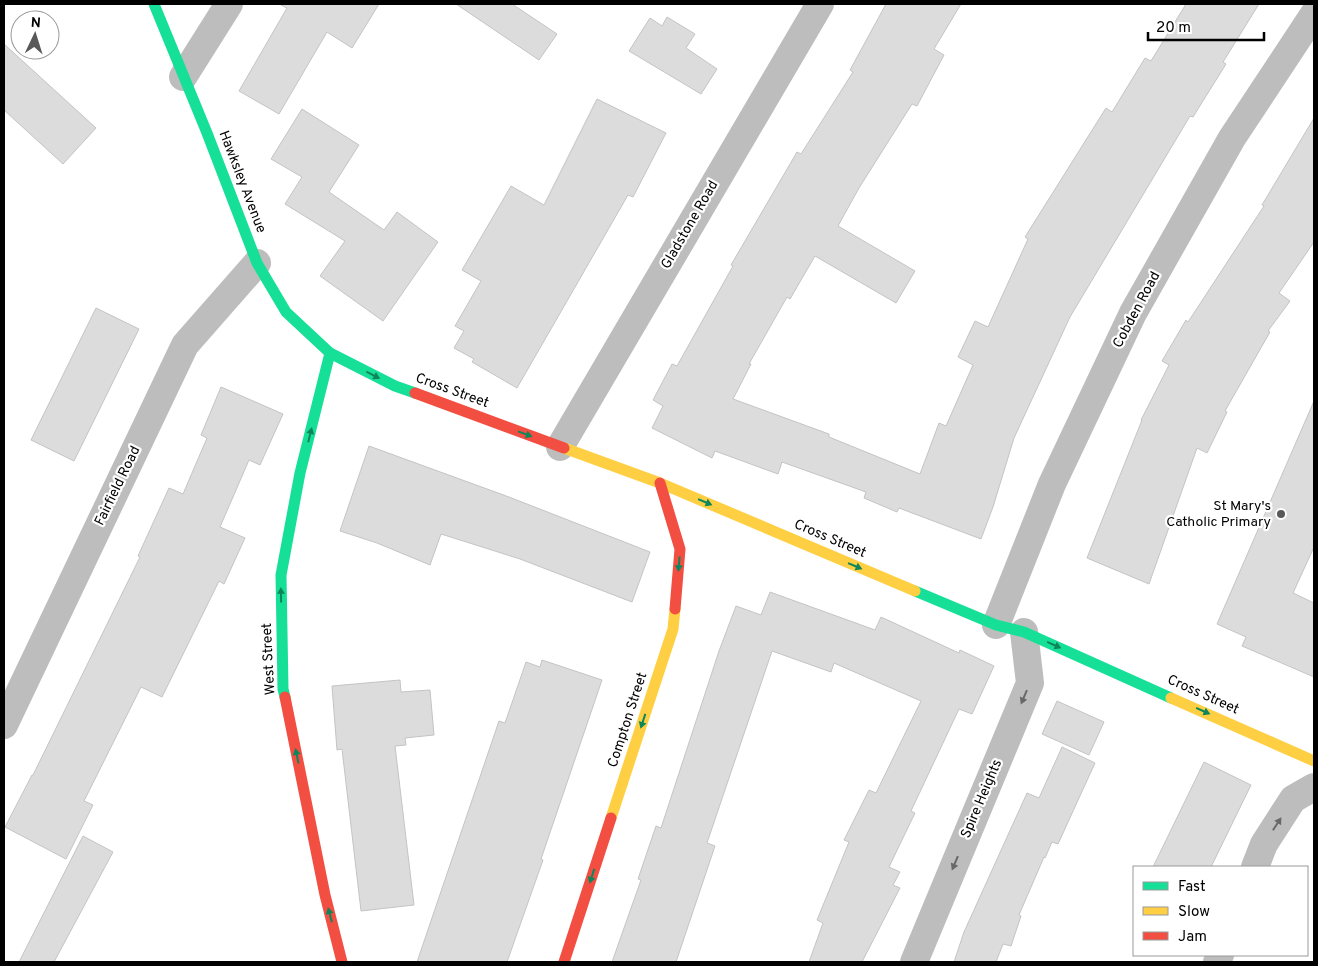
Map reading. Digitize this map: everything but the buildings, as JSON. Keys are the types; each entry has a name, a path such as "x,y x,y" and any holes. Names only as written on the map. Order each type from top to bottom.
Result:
{"street":[{"name":"Hawksley Avenue","path":"154,4 207,133 257,263 286,312 330,353"},
{"path":"183,77 229,4"},
{"name":"Gladstone Road","path":"560,446 820,4"},
{"name":"Cobden Road","path":"996,625 1052,484 1133,313 1232,138 1314,14"},
{"name":"Fairfield Road","path":"4,725 185,345 257,263"},
{"name":"Cross Street","path":"330,353 395,386 660,483 996,625 1024,632 1314,761"},
{"name":"West Street","path":"330,353 300,473 281,575 283,689 325,895 342,962"},
{"name":"Compton Street","path":"564,962 673,629 680,549 660,483"},
{"name":"Spire Heights","path":"914,962 1030,683 1024,632"},
{"path":"1254,866 1264,844 1293,798 1314,787"}],"traffic: fast":[{"path":"154,4 207,133 257,263 286,312 330,353 395,386 415,393"},
{"path":"285,697 283,689 281,575 300,473 330,353"},
{"path":"915,591 996,625 1024,632 1171,698"}],"traffic: slow":[{"path":"564,448 660,483 915,591"},
{"path":"611,818 673,629 675,609"},
{"path":"1171,698 1314,761"}],"traffic: jam":[{"path":"415,393 564,448"},
{"path":"660,483 680,549 675,609"},
{"path":"285,697 325,895 342,962"},
{"path":"564,962 611,818"}],"place":[{"name":"St Mary's Catholic Primary","path":"1281,514"}]}
